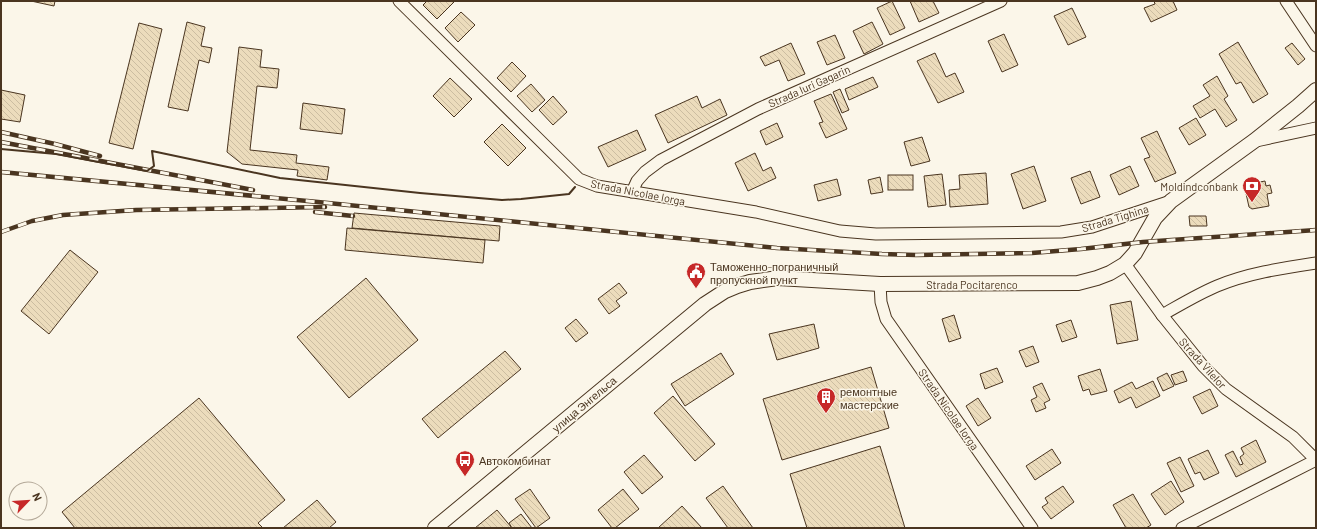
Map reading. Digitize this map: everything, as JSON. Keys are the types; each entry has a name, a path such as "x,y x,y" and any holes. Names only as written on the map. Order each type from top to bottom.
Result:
{"street":[{"name":"Strada Nicolae Iorga","path":"399,1 579,180 597,186 756,212 840,231 876,234"},
{"name":"Strada Iuri Gagarin","path":"632,192 637,181 645,172 661,160 758,109 1001,1"},
{"path":"1286,1 1316,46"},
{"name":"Strada Tighina","path":"876,234 1061,232 1092,227 1171,200 1254,141 1316,90"},
{"path":"1254,141 1316,128"},
{"name":"Strada Pocitarenco","path":"737,286 756,281 778,278 880,284 1078,283 1110,273 1125,264 1135,253 1155,218 1171,200"},
{"path":"1162,315 1217,286 1243,277 1316,263"},
{"name":"Strada Vilelor","path":"1125,264 1162,315 1203,366 1226,389 1292,438 1316,460"},
{"name":"Strada Nicolae Iorga","path":"880,284 881,302 886,319 1032,528"},
{"name":"улица Энгельса","path":"435,528 705,304 725,291 737,286"},
{"path":"1182,528 1316,460"}],"building":[{"path":"31,1 55,1 54,6"},
{"path":"427,1 455,1 437,19 423,5"},
{"path":"892,1 905,28 890,35 877,8"},
{"path":"910,1 933,1 939,13 919,22"},
{"path":"1154,1 1173,1 1177,10 1151,22 1144,8 1155,4"},
{"path":"1072,8 1086,37 1068,45 1054,16"},
{"path":"461,12 475,25 458,42 445,28"},
{"path":"187,22 205,27 201,46 212,48 209,63 199,60 188,111 168,107"},
{"path":"872,22 883,44 864,54 853,31"},
{"path":"139,23 162,29 133,149 109,143"},
{"path":"1004,34 1018,65 1002,72 988,41"},
{"path":"835,35 845,58 827,65 817,42"},
{"path":"1238,42 1268,94 1253,103 1241,82 1236,84 1219,54"},
{"path":"791,43 805,74 788,81 779,60 765,66 760,57"},
{"path":"1292,43 1305,59 1298,65 1285,48"},
{"path":"239,47 262,50 260,67 279,69 277,88 257,86 250,150 297,155 296,163 329,167 327,180 297,176 298,170 242,164 227,152"},
{"path":"935,53 946,77 955,73 964,92 938,103 917,61"},
{"path":"512,62 526,76 511,92 497,78"},
{"path":"1217,76 1228,96 1224,99 1237,120 1226,127 1215,109 1200,118 1193,106 1210,96 1203,85"},
{"path":"873,77 878,87 849,100 845,89"},
{"path":"450,78 472,99 454,117 433,96"},
{"path":"531,84 545,100 532,112 517,96"},
{"path":"840,89 849,110 842,113 833,92"},
{"path":"1,90 25,95 20,122 1,119"},
{"path":"831,94 847,129 826,138 819,123 823,122 814,101"},
{"path":"553,96 567,112 553,125 539,110"},
{"path":"697,96 702,108 720,99 727,115 668,143 655,115"},
{"path":"303,103 345,109 342,134 300,129"},
{"path":"1196,118 1206,135 1189,145 1179,128"},
{"path":"777,123 783,137 766,145 760,131"},
{"path":"502,124 526,148 508,166 484,142"},
{"path":"637,130 646,150 608,167 598,147"},
{"path":"1157,131 1176,173 1155,182 1144,159 1150,157 1141,138"},
{"path":"922,137 930,161 911,166 904,142"},
{"path":"755,153 763,171 771,167 776,178 748,191 735,163"},
{"path":"1034,166 1046,201 1023,209 1011,174"},
{"path":"1130,166 1139,186 1119,195 1110,175"},
{"path":"1090,171 1100,197 1081,204 1071,178"},
{"path":"986,173 988,204 950,207 949,190 960,189 959,175"},
{"path":"942,174 946,205 928,207 924,176"},
{"path":"888,175 913,175 913,190 888,190"},
{"path":"880,177 883,192 871,194 868,180"},
{"path":"837,179 841,195 818,201 814,185"},
{"path":"1265,181 1266,186 1270,185 1272,193 1267,194 1269,206 1252,209 1249,207 1245,189"},
{"path":"354,213 500,226 499,241 352,228"},
{"path":"1189,216 1206,216 1207,226 1190,226"},
{"path":"347,228 485,240 483,263 345,250"},
{"path":"70,250 98,272 49,334 21,311"},
{"path":"366,278 418,340 349,398 297,337"},
{"path":"619,283 627,293 616,301 620,306 609,314 598,299"},
{"path":"1131,301 1138,340 1117,344 1110,305"},
{"path":"954,315 961,338 949,342 942,319"},
{"path":"576,319 588,333 576,342 565,328"},
{"path":"1071,320 1077,337 1062,342 1056,325"},
{"path":"814,324 819,348 777,360 769,334"},
{"path":"1033,346 1039,362 1026,367 1019,351"},
{"path":"505,351 521,369 438,438 422,419"},
{"path":"721,353 734,374 685,406 671,384"},
{"name":"ремонтные мастерские","path":"871,367 889,428 782,460 763,399"},
{"path":"997,368 1003,382 985,389 980,374"},
{"path":"1100,369 1107,391 1091,395 1089,389 1083,391 1078,376"},
{"path":"1183,371 1187,381 1175,385 1171,375"},
{"path":"1167,373 1174,386 1163,391 1157,378"},
{"path":"1153,381 1160,396 1136,408 1131,397 1119,403 1114,391 1132,382 1136,389"},
{"path":"1042,383 1050,400 1044,403 1046,408 1036,412 1031,400 1037,397 1033,387"},
{"path":"1210,389 1218,406 1202,414 1193,397"},
{"path":"673,396 715,444 695,461 654,413"},
{"path":"199,398 285,500 258,523 263,528 75,528 62,512"},
{"path":"978,398 991,418 978,426 966,406"},
{"path":"1256,440 1266,462 1236,477 1225,455 1233,451 1240,465 1243,464 1240,457 1244,454 1241,448"},
{"path":"880,446 905,528 807,528 790,474"},
{"path":"1052,449 1061,463 1035,480 1026,466"},
{"path":"1208,450 1219,473 1204,480 1200,472 1195,474 1188,459"},
{"path":"644,455 663,477 642,494 624,472"},
{"path":"1180,457 1194,486 1181,492 1167,463"},
{"path":"1171,481 1184,502 1165,515 1151,494"},
{"path":"723,486 753,528 728,528 706,498"},
{"path":"1063,486 1074,502 1051,519 1042,507 1048,503 1045,498"},
{"path":"530,489 550,518 536,528 515,499"},
{"path":"623,489 639,509 615,528 612,528 598,510"},
{"path":"1133,494 1151,525 1146,528 1126,528 1113,505"},
{"path":"317,500 336,522 329,528 283,528"},
{"path":"682,506 702,528 658,528"},
{"path":"497,510 512,528 475,528"},
{"path":"521,514 532,528 512,528 509,523"}],"railway":[{"path":"1,132 100,156"},
{"path":"1,142 253,190"},
{"path":"1,172 777,248 882,254 916,255 1032,253 1143,242 1316,230"},
{"path":"1,232 32,221 63,215 136,210 325,207"},
{"path":"315,212 353,216"}],"wall":[{"path":"1,149 56,154 147,171 154,166 152,151 280,178 502,200 569,194 575,187"}],"place":[{"name":"Moldindconbank","path":"1252,203"},
{"name":"Таможенно-пограничный пропускной пункт","path":"696,289"},
{"name":"ремонтные мастерские","path":"826,414"},
{"name":"Автокомбинат","path":"465,477"}]}
